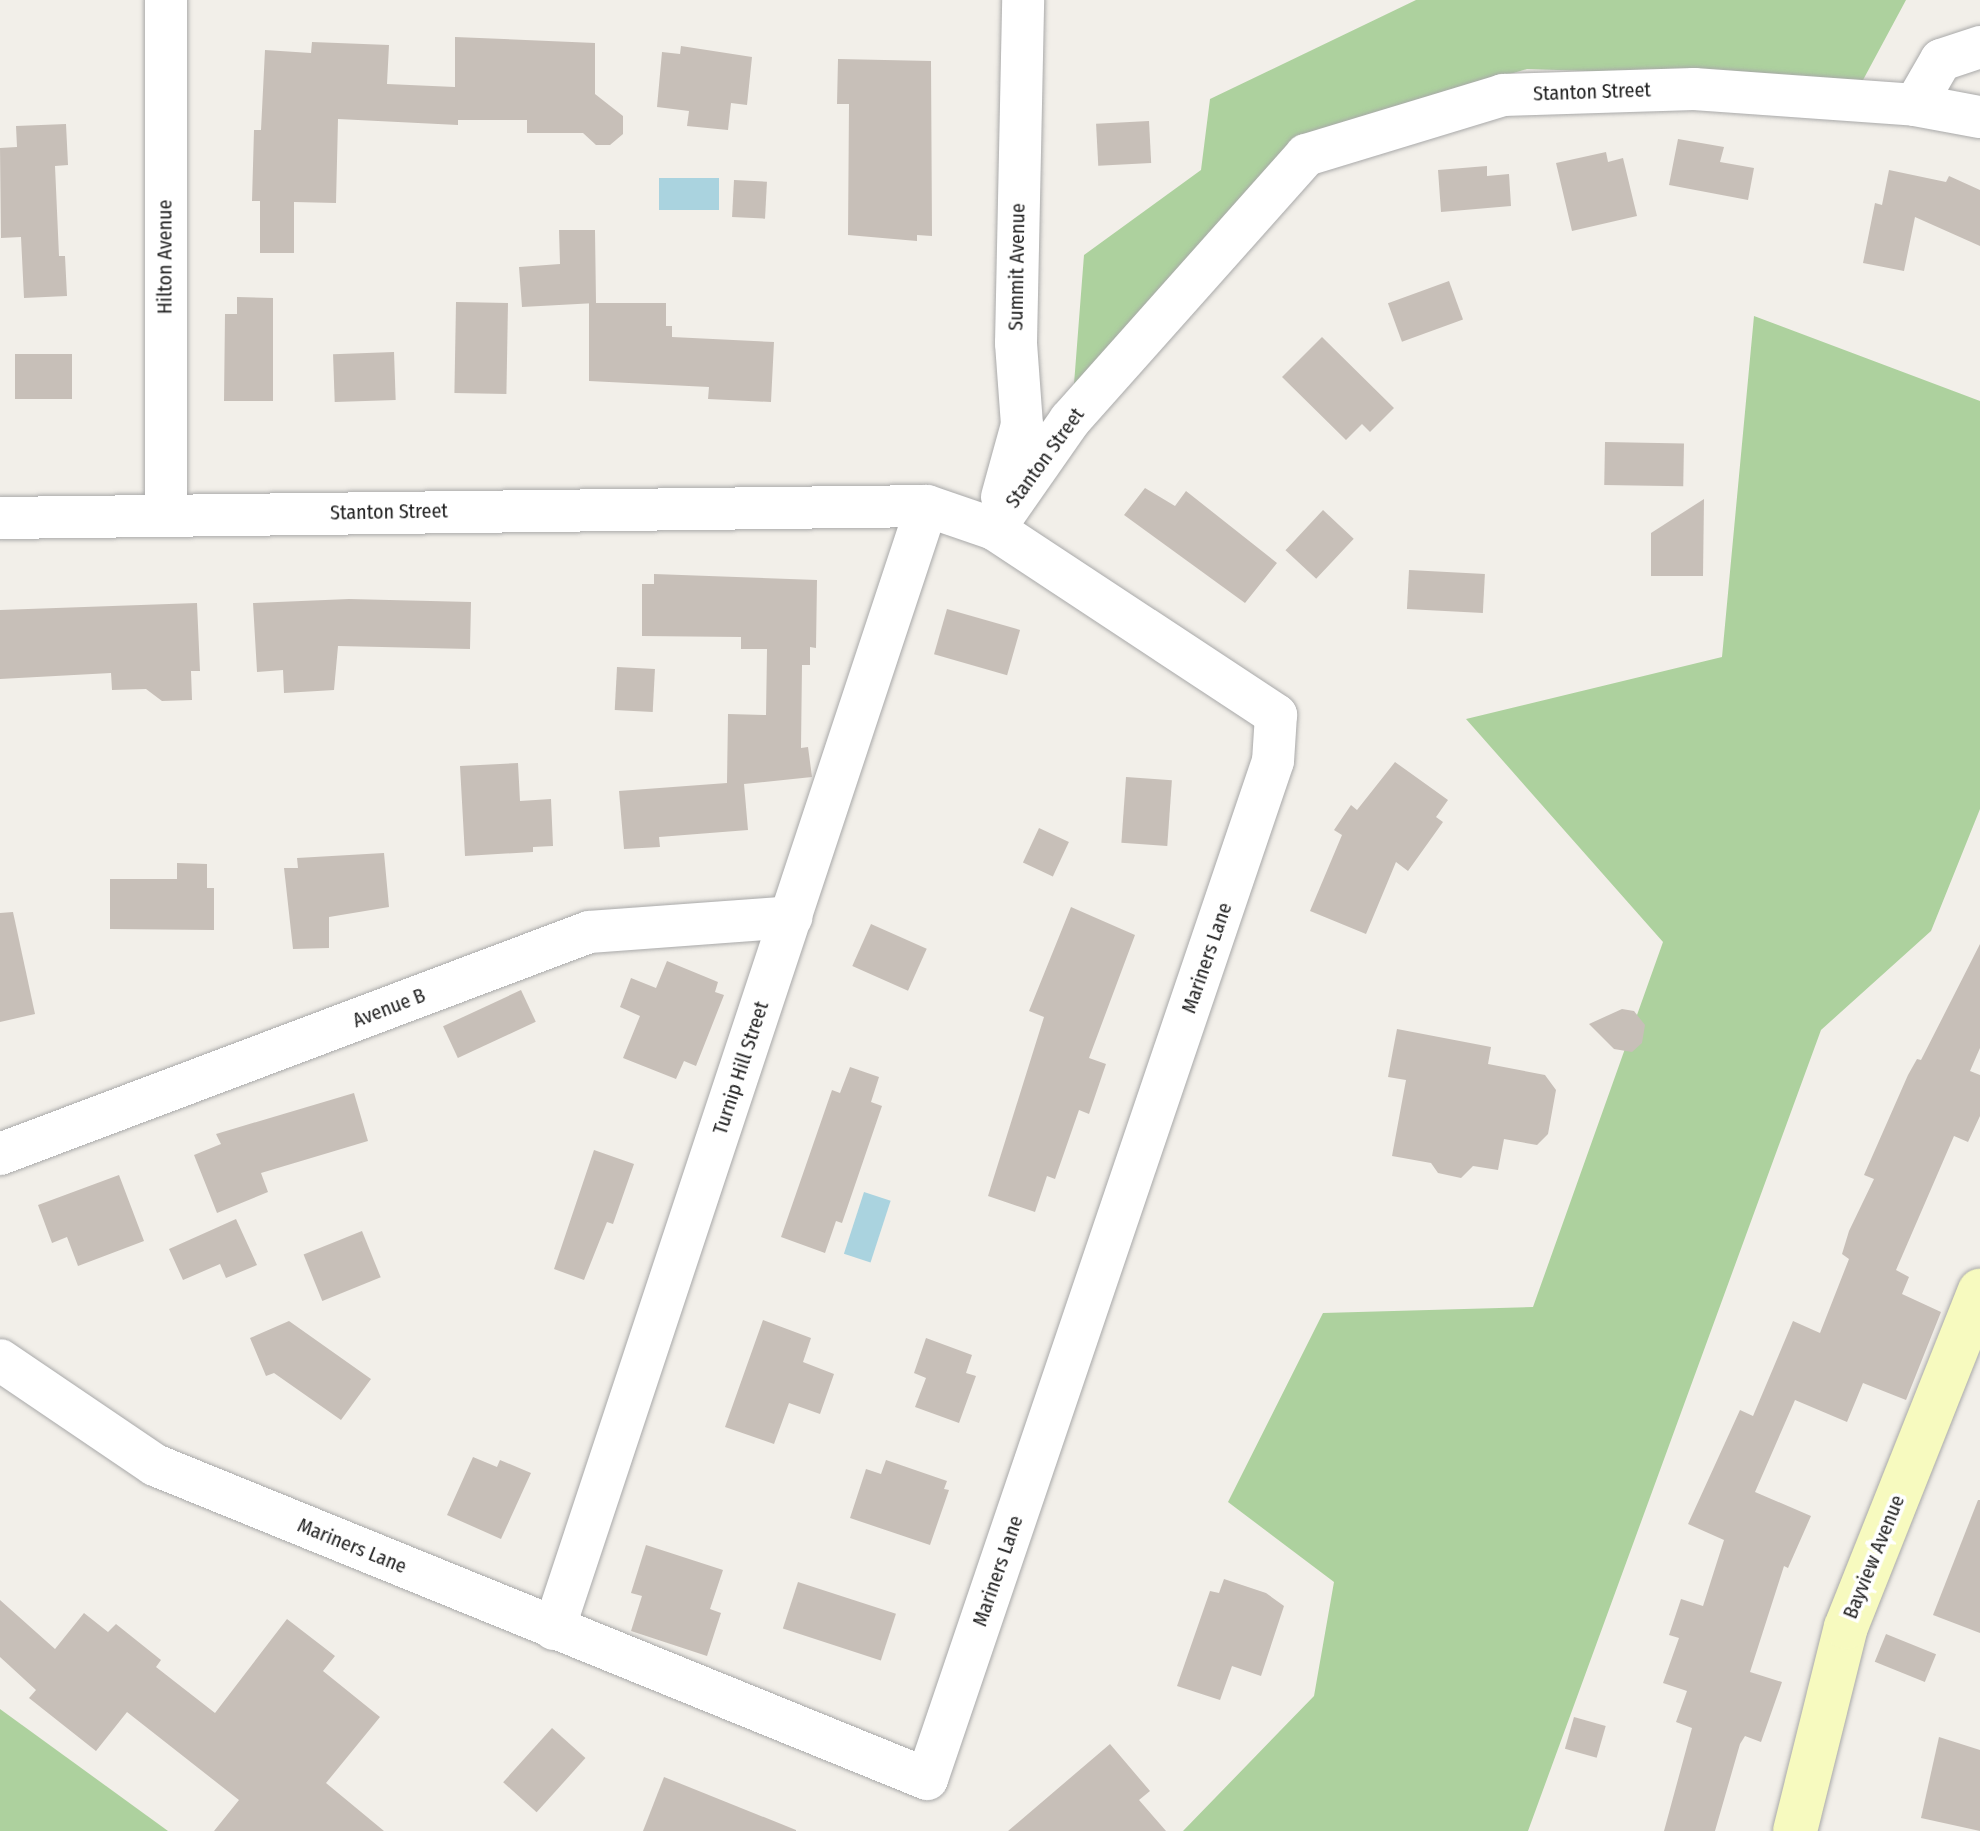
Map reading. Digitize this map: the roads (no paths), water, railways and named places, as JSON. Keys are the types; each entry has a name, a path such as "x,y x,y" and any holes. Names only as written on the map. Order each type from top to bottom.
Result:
{"main road":[{"name":"Bayview Avenue","path":"1795,1831 1846,1627 1980,1291"}],"street":[{"name":"Hilton Avenue","path":"166,0 166,514"},
{"name":"Summit Avenue","path":"994,529 1022,425 1016,343 1023,0"},
{"path":"1915,105 1941,60 1980,47"},
{"name":"Stanton Street","path":"0,518 927,506 994,529 1070,420 1306,155 1503,95 1694,89 1915,105 1980,117"},
{"name":"Turnip Hill Street","path":"554,1629 927,506"},
{"name":"Mariners Lane","path":"0,1360 155,1465 927,1779 1273,761 1276,715 994,529"},
{"name":"Avenue B","path":"0,1154 589,932 791,917"}],"water":[{"path":"659,178 719,178 719,210 659,210"},
{"path":"864,1192 891,1201 871,1262 844,1254"}]}
